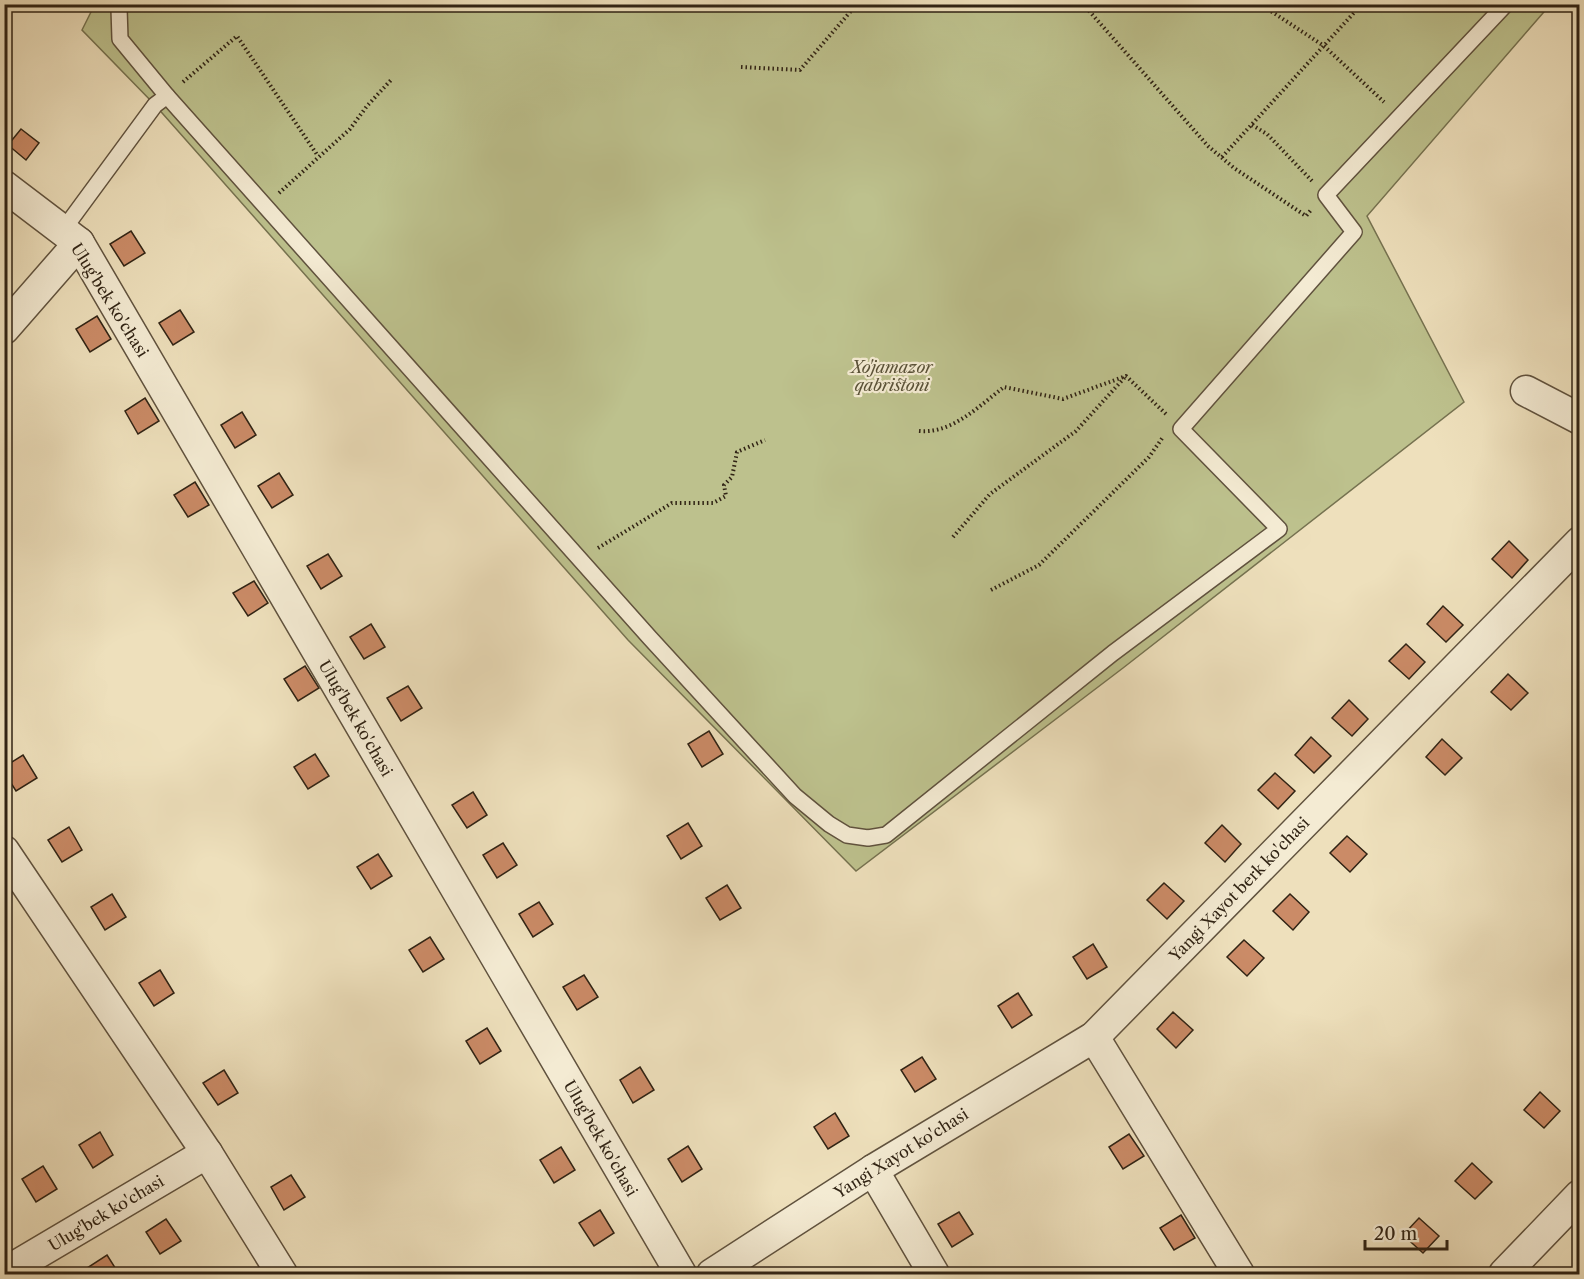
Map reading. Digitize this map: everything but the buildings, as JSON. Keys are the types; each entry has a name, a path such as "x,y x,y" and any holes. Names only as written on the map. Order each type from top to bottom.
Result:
{"street":[{"name":"Ulug'bek ko'chasi","path":"4,186 79,243 681,1275"},
{"path":"4,329 79,243"},
{"path":"1526,391 1580,419"},
{"name":"Yangi Xayot berk ko'chasi","path":"1094,1037 1580,542"},
{"path":"9,866 207,1153 282,1275"},
{"path":"1094,1037 1239,1275"},
{"name":"Yangi Xayot ko'chasi","path":"712,1275 873,1170 1094,1037"},
{"name":"Ulug'bek ko'chasi","path":"4,1273 207,1153"},
{"path":"873,1170 934,1275"},
{"path":"1504,1275 1580,1196"}],"lane":[{"path":"120,4 120,39 167,96 580,559 795,796 829,824 847,835 868,838 886,835 1113,653 1279,528 1178,425 1354,232 1326,195 1506,4"},
{"path":"79,243 69,222 155,105 167,96"}],"path":[{"path":"741,67 800,70 857,4"},
{"path":"1083,4 1208,146 1234,168 1306,216 1326,195 1267,134 1252,125"},
{"path":"1260,4 1324,46 1400,117"},
{"path":"1222,157 1362,4"},
{"path":"167,96 237,36 318,156"},
{"path":"266,206 350,129 391,80"},
{"path":"991,590 1039,565 1149,457 1178,425 1126,376"},
{"path":"919,431 927,432 955,424 1004,387 1063,399 1126,376"},
{"path":"953,537 990,494 1076,431 1126,376"},
{"path":"580,559 672,503 714,503 726,496 724,485 732,477 737,452 765,440"}],"green space":[{"name":"Xo'jamazor qabristoni","path":"95,4 1550,5 1367,216 1464,402 1123,668 856,871 628,640 155,105 82,30"}]}
